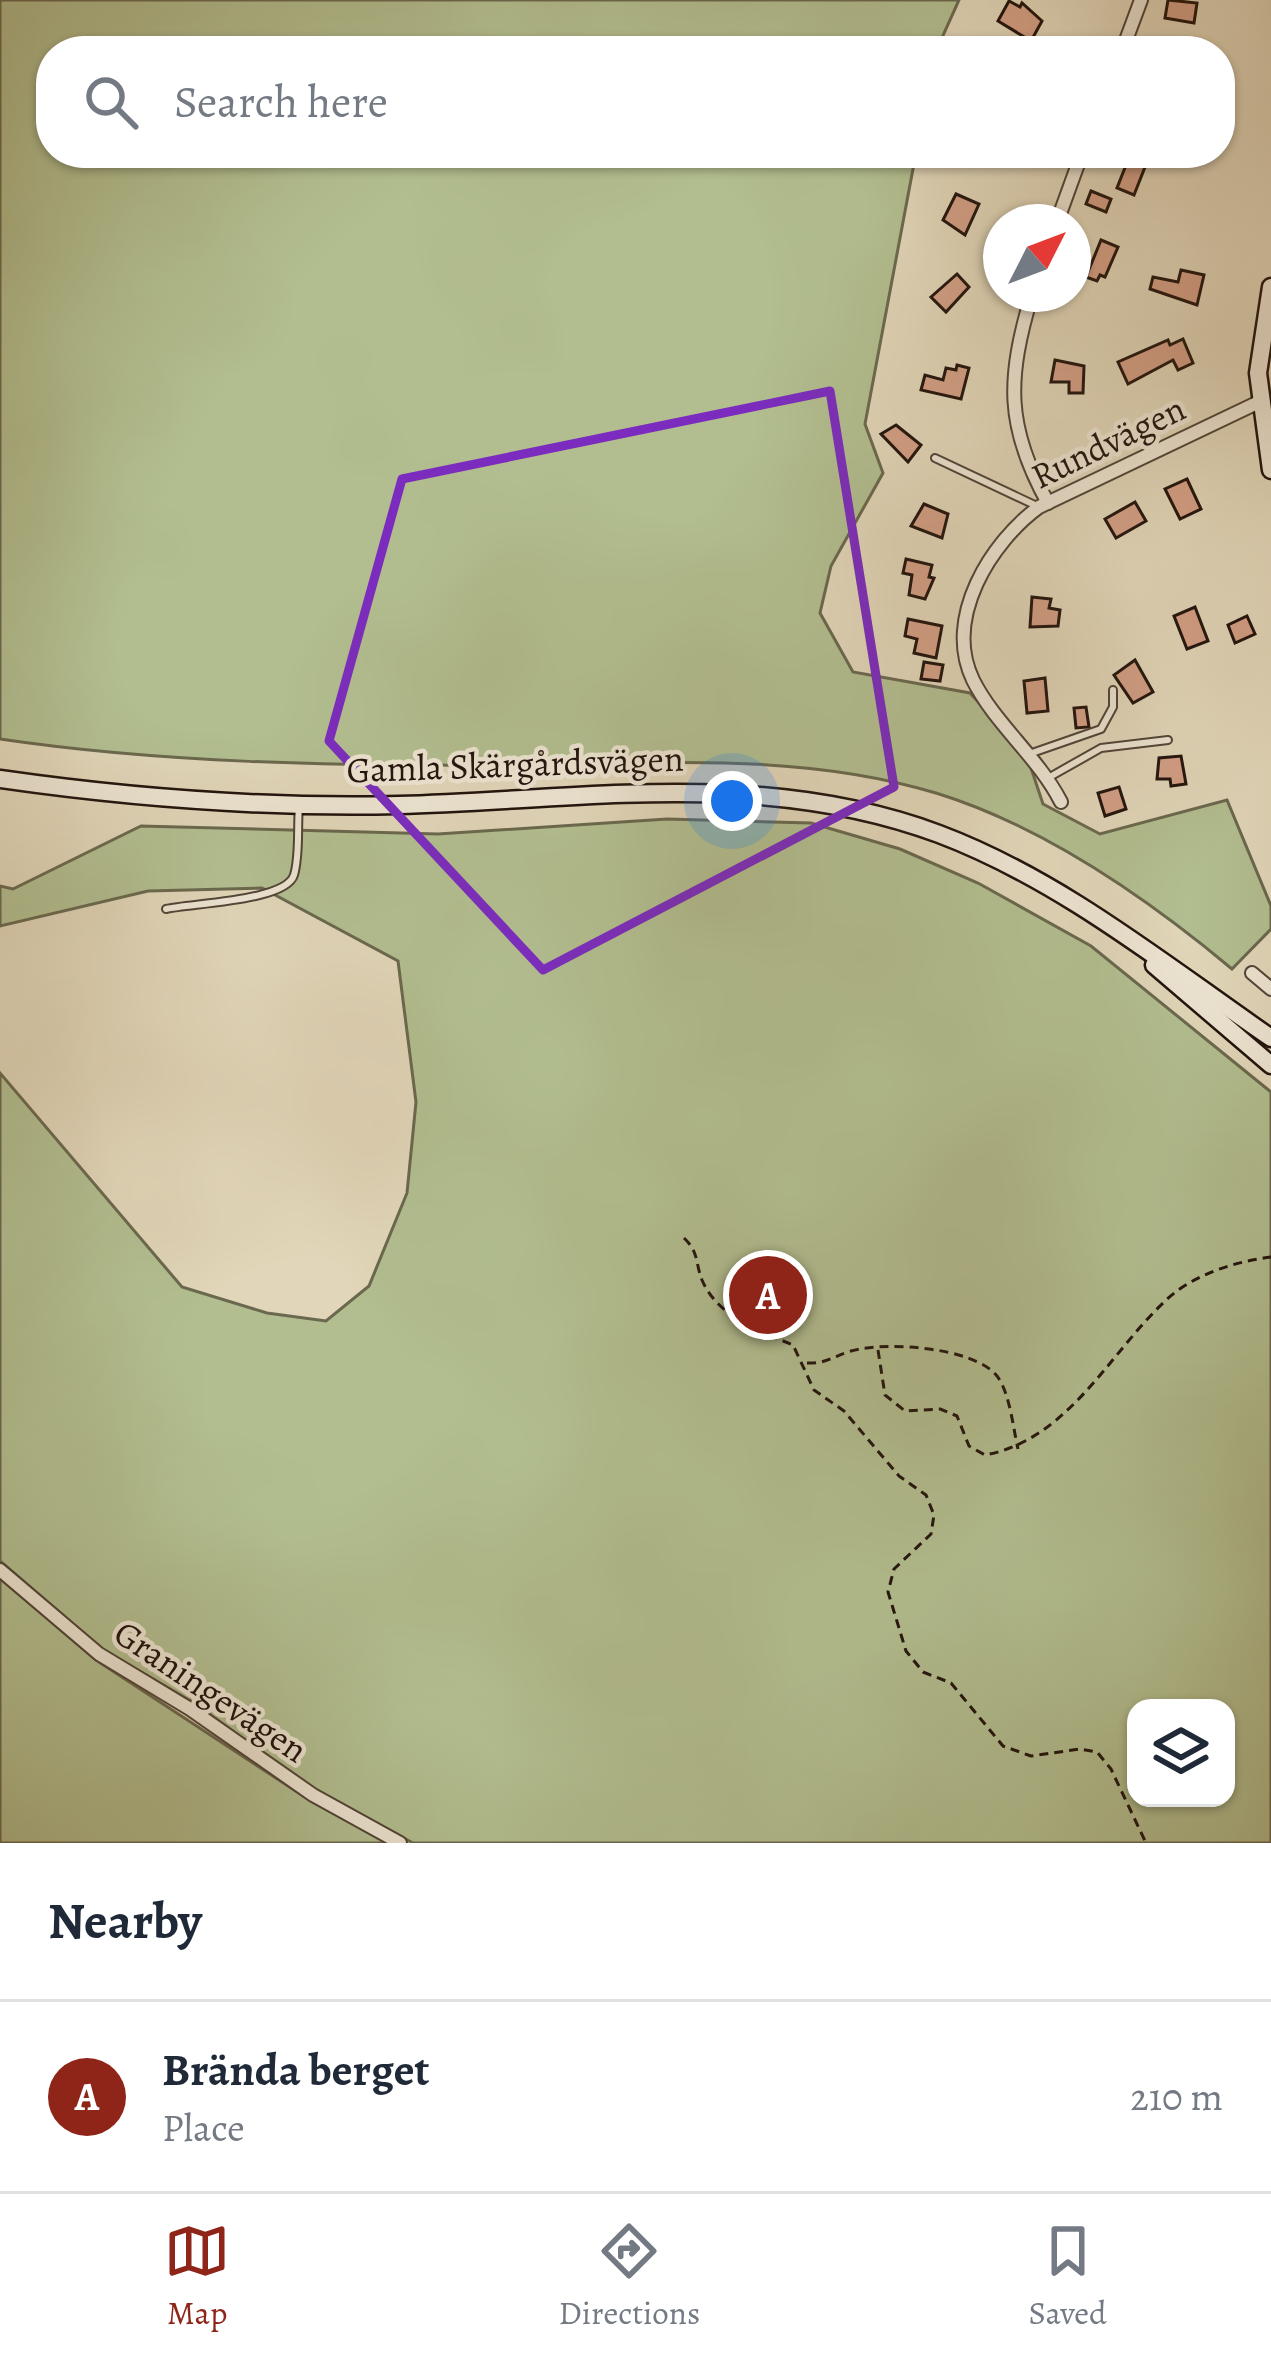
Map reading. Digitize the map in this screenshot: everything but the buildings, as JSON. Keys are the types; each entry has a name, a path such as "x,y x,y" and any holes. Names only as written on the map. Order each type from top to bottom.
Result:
{"main road":[{"path":"1271,287 1258,373 1271,470"},
{"name":"Gamla Skärgårdsvägen","path":"0,779 181,801 299,804 398,805 670,790 802,797 901,821 990,856 1090,913 1271,1038"},
{"name":"Gamla Skärgårdsvägen","path":"1141,951 1176,988 1271,1064"}],"street":[{"path":"1128,36 1142,0"},
{"path":"1064,204 1077,168"},
{"path":"1028,312 1013,416 1024,459 1044,505"},
{"name":"Rundvägen","path":"1061,802 1032,754 970,674 967,627 992,553 1044,505 1259,402"},
{"path":"1252,973 1271,989"},
{"name":"Graningevägen","path":"0,1570 99,1654 190,1709 313,1796 400,1843"}],"lane":[{"path":"935,458 1044,505"},
{"path":"1032,754 1100,729 1113,707 1113,690"},
{"path":"1048,778 1101,748 1168,740"},
{"path":"166,909 267,896 286,888 294,877 299,804"}],"path":[{"path":"684,1238 697,1249 702,1279 715,1302 751,1328 793,1345 814,1390 844,1411 899,1476 926,1495 934,1515 931,1534 894,1569 888,1592 906,1651 923,1672 951,1683 1003,1746 1031,1756 1080,1749 1097,1752 1111,1768 1146,1843"},
{"path":"878,1350 885,1395 905,1411 940,1409 956,1416 969,1446 985,1455 1018,1449 1048,1430 1166,1299 1229,1262 1271,1256"},
{"path":"805,1363 824,1364 854,1349 943,1350 983,1363 1000,1380 1018,1449"}],"highlighted area":[{"path":"830,391 894,787 543,970 329,741 402,479"}],"green space":[{"path":"0,0 959,0 943,36 36,36 36,168 913,168 865,424 883,473 831,566 820,613 853,672 970,693 1027,756 1043,804 1100,834 1227,800 1271,906 1271,929 1232,969 1129,891 1015,824 936,793 829,770 720,763 313,764 123,753 0,739"},
{"path":"667,819 811,823 900,849 978,883 1091,946 1271,1092 1271,1843 413,1843 315,1790 194,1703 102,1649 0,1561 0,1073 182,1287 267,1313 326,1321 369,1286 407,1193 416,1102 398,961 262,888 148,891 0,926 0,886 13,889 141,826 438,834"},
{"path":"0,1578 96,1660 311,1801 390,1843 0,1843"}],"place":[{"name":"Brända berget","path":"768,1295"}]}
